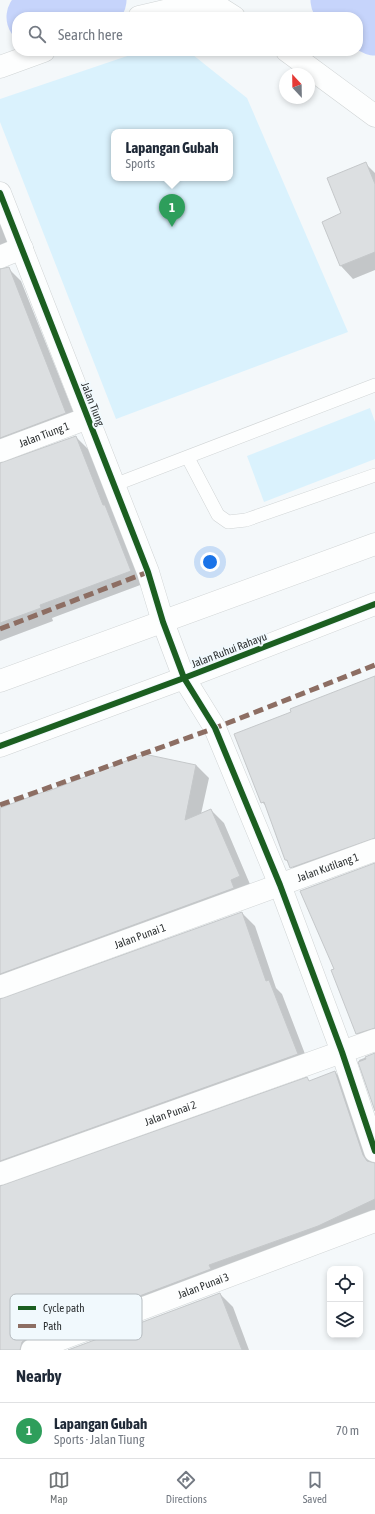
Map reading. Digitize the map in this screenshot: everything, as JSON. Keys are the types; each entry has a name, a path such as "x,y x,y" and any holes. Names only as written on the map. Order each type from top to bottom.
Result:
{"street":[{"path":"160,12 194,4 225,12"},
{"path":"0,67 30,56"},
{"path":"294,56 375,116"},
{"name":"Jalan Tiung","path":"0,193 148,572 163,622 184,678 215,728 280,885 342,1052 375,1152"},
{"path":"0,256 22,248"},
{"name":"Jalan Tiung 1","path":"0,451 88,418"},
{"path":"0,681 375,544"},
{"name":"Jalan Ruhui Rahayu","path":"0,746 184,678 375,604"},
{"name":"Jalan Kutilang 1","path":"280,885 375,850"},
{"name":"Jalan Punai 1","path":"0,987 280,885"},
{"name":"Jalan Punai 2","path":"0,1174 375,1040"},
{"name":"Jalan Punai 3","path":"142,1309 375,1221"},
{"name":"Jalan Punai 3","path":"32,1350 59,1340"}],"lane":[{"path":"114,485 188,458 375,385"},
{"path":"188,458 218,515 228,522 246,520 375,475"}],"shaded area":[{"path":"127,56 194,56 247,98 348,332 116,419 0,122 0,99"},
{"path":"370,408 375,422 375,459 264,502 247,456"}],"building":[{"path":"366,162 375,184 375,252 340,266 322,222 341,213 327,178"},
{"path":"9,267 66,413 0,438 0,269"},
{"path":"76,436 131,571 40,605 41,608 0,623 0,463"},
{"path":"375,676 375,838 290,868 287,860 285,860 264,802 261,803 234,734 291,712 290,709"},
{"path":"144,754 196,765 185,820 211,809 240,876 231,880 234,888 0,974 0,808"},
{"path":"375,863 375,1028 356,1034 331,970 334,969 300,891"},
{"path":"242,912 266,981 269,980 298,1054 0,1161 0,999"},
{"path":"375,1053 375,1111 358,1062"},
{"path":"335,1071 363,1155 367,1161 375,1163 375,1199 318,1226 209,1265 211,1269 142,1295 10,1294 10,1340 25,1340 22,1342 20,1350 0,1350 0,1186 307,1077 309,1081"},
{"path":"220,1293 242,1350 68,1350 95,1340 142,1340 142,1322"}],"waterway":[{"path":"54,12 97,0"},
{"path":"340,0 355,12"},
{"path":"363,19 375,26"}],"marked path":[{"path":"0,629 148,572"},
{"path":"0,805 215,728 375,665"}],"cycle path":[{"path":"0,193 148,572 163,622 184,678 215,728 280,885 342,1052 375,1151"},
{"path":"0,746 184,678 375,604"}],"place":[{"name":"Lapangan Gubah","path":"172,227"}]}
